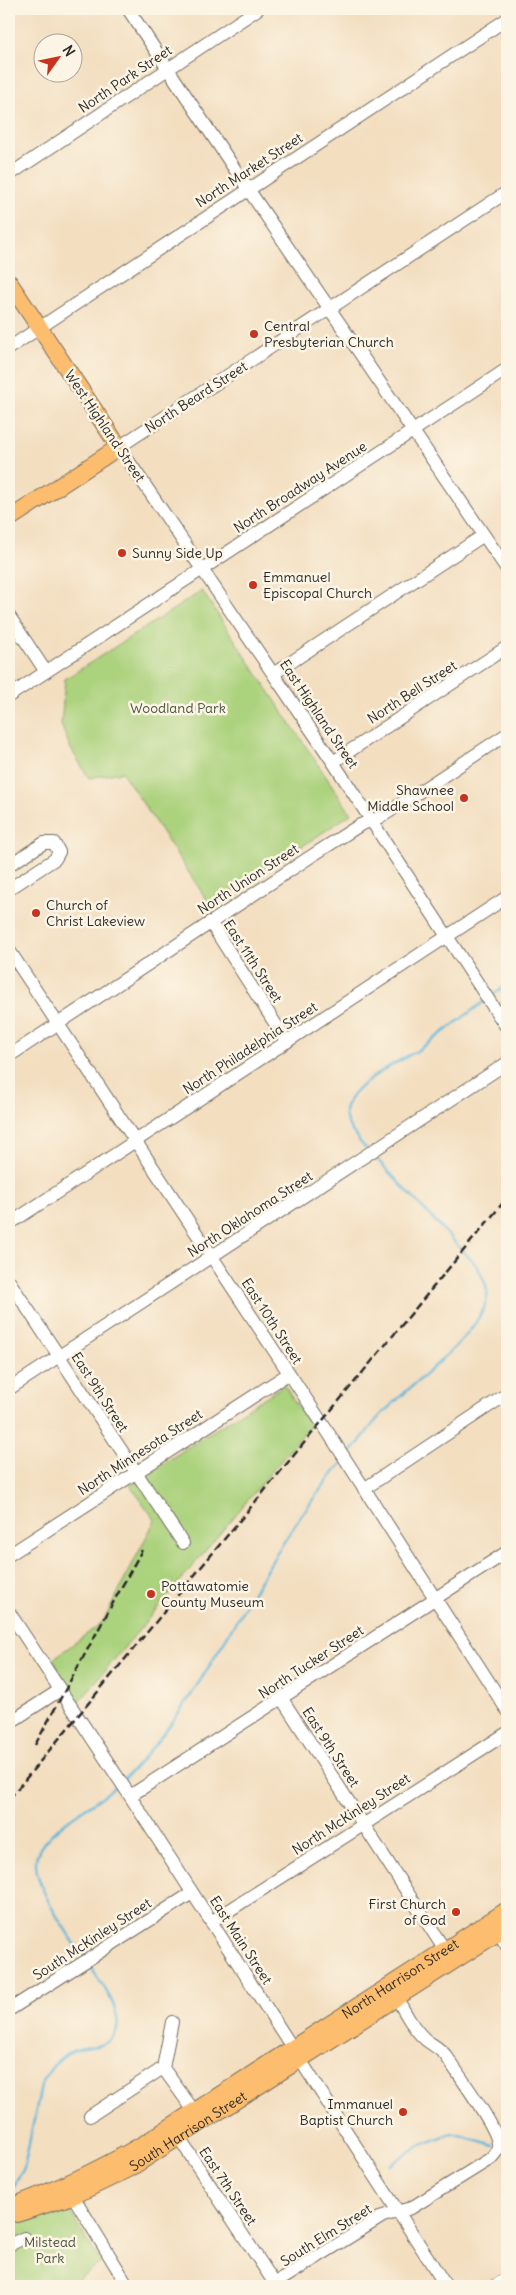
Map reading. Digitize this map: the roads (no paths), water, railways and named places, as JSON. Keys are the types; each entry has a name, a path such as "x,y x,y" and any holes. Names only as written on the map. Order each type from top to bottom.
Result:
{"main road":[{"name":"West Highland Street","path":"9,282 119,447"},
{"name":"North Beard Street","path":"9,519 119,447"},
{"name":"North Harrison Street","path":"296,2053 449,1956 501,1932 507,1910"},
{"name":"South Harrison Street","path":"71,2190 96,2171 194,2111 296,2053"},
{"name":"South Harrison Street","path":"71,2190 129,2169 179,2138 296,2053"},
{"path":"9,2207 71,2190"},
{"path":"9,2217 71,2190"}],"street":[{"path":"128,9 248,189 507,569"},
{"name":"North Park Street","path":"9,175 258,9"},
{"name":"North Market Street","path":"9,348 507,19"},
{"name":"North Beard Street","path":"119,447 507,192"},
{"name":"North Broadway Avenue","path":"9,696 507,369"},
{"name":"West Highland Street","path":"119,447 202,569"},
{"path":"274,674 484,535"},
{"name":"East Highland Street","path":"202,569 333,762 507,1028"},
{"path":"9,616 46,672"},
{"name":"North Bell Street","path":"333,762 507,647"},
{"name":"North Union Street","path":"9,1056 360,825 381,817 507,734"},
{"path":"9,865 44,843 54,843 59,852 56,860 9,889"},
{"name":"North Philadelphia Street","path":"9,1224 507,897"},
{"name":"East 11th Street","path":"210,922 287,1042"},
{"name":"East 10th Street","path":"9,950 136,1141 507,1710"},
{"name":"North Oklahoma Street","path":"9,1389 507,1063"},
{"name":"East 9th Street","path":"9,1281 184,1543"},
{"name":"North Minnesota Street","path":"9,1555 288,1374"},
{"path":"364,1489 507,1394"},
{"name":"North Tucker Street","path":"129,1795 282,1699 507,1552"},
{"name":"East Main Street","path":"9,1612 212,1922 446,2286"},
{"path":"9,1723 60,1690"},
{"name":"East 9th Street","path":"282,1699 449,1956"},
{"name":"North McKinley Street","path":"212,1922 507,1733"},
{"name":"South McKinley Street","path":"9,2010 192,1893"},
{"name":"South Elm Street","path":"273,2285 383,2216 397,2210 411,2208 496,2153 498,2144 491,2124 441,2049 426,2040 418,2031 393,1991"},
{"path":"90,2116 163,2068 172,2022"},
{"path":"163,2068 194,2111 179,2138"},
{"name":"East 7th Street","path":"179,2138 273,2285"},
{"path":"71,2190 128,2286"},
{"path":"9,2245 24,2238"},
{"path":"495,2286 507,2278"}],"waterway":[{"path":"490,997 507,985"},
{"path":"367,1150 353,1133 346,1119 347,1104 353,1095 372,1077 424,1046 484,1002"},
{"path":"348,1456 379,1417 469,1332 479,1317 487,1297 485,1284 477,1266 373,1155"},
{"path":"123,1780 155,1744 184,1705 285,1540 343,1462"},
{"path":"84,1957 60,1922 44,1893 36,1866 37,1855 44,1842 54,1832 117,1785"},
{"path":"10,2193 24,2168 41,2086 49,2072 68,2053 77,2049 105,2043 114,2036 117,2016 113,2004 88,1964"},
{"path":"390,2165 416,2147 452,2133 494,2145"}],"railway":[{"path":"9,1799 507,1198"},
{"path":"35,1745 142,1550"}],"place":[{"name":"Central Presbyterian Church","path":"254,334"},
{"name":"Sunny Side Up","path":"122,553"},
{"name":"Emmanuel Episcopal Church","path":"253,585"},
{"name":"Shawnee Middle School","path":"464,798"},
{"name":"Church of Christ Lakeview","path":"36,913"},
{"name":"Pottawatomie County Museum","path":"151,1594"},
{"name":"First Church of God","path":"456,1912"},
{"name":"Immanuel Baptist Church","path":"403,2112"}],"park label":[{"name":"Woodland Park","path":"178,708"},
{"name":"Milstead Park","path":"50,2250"}]}
